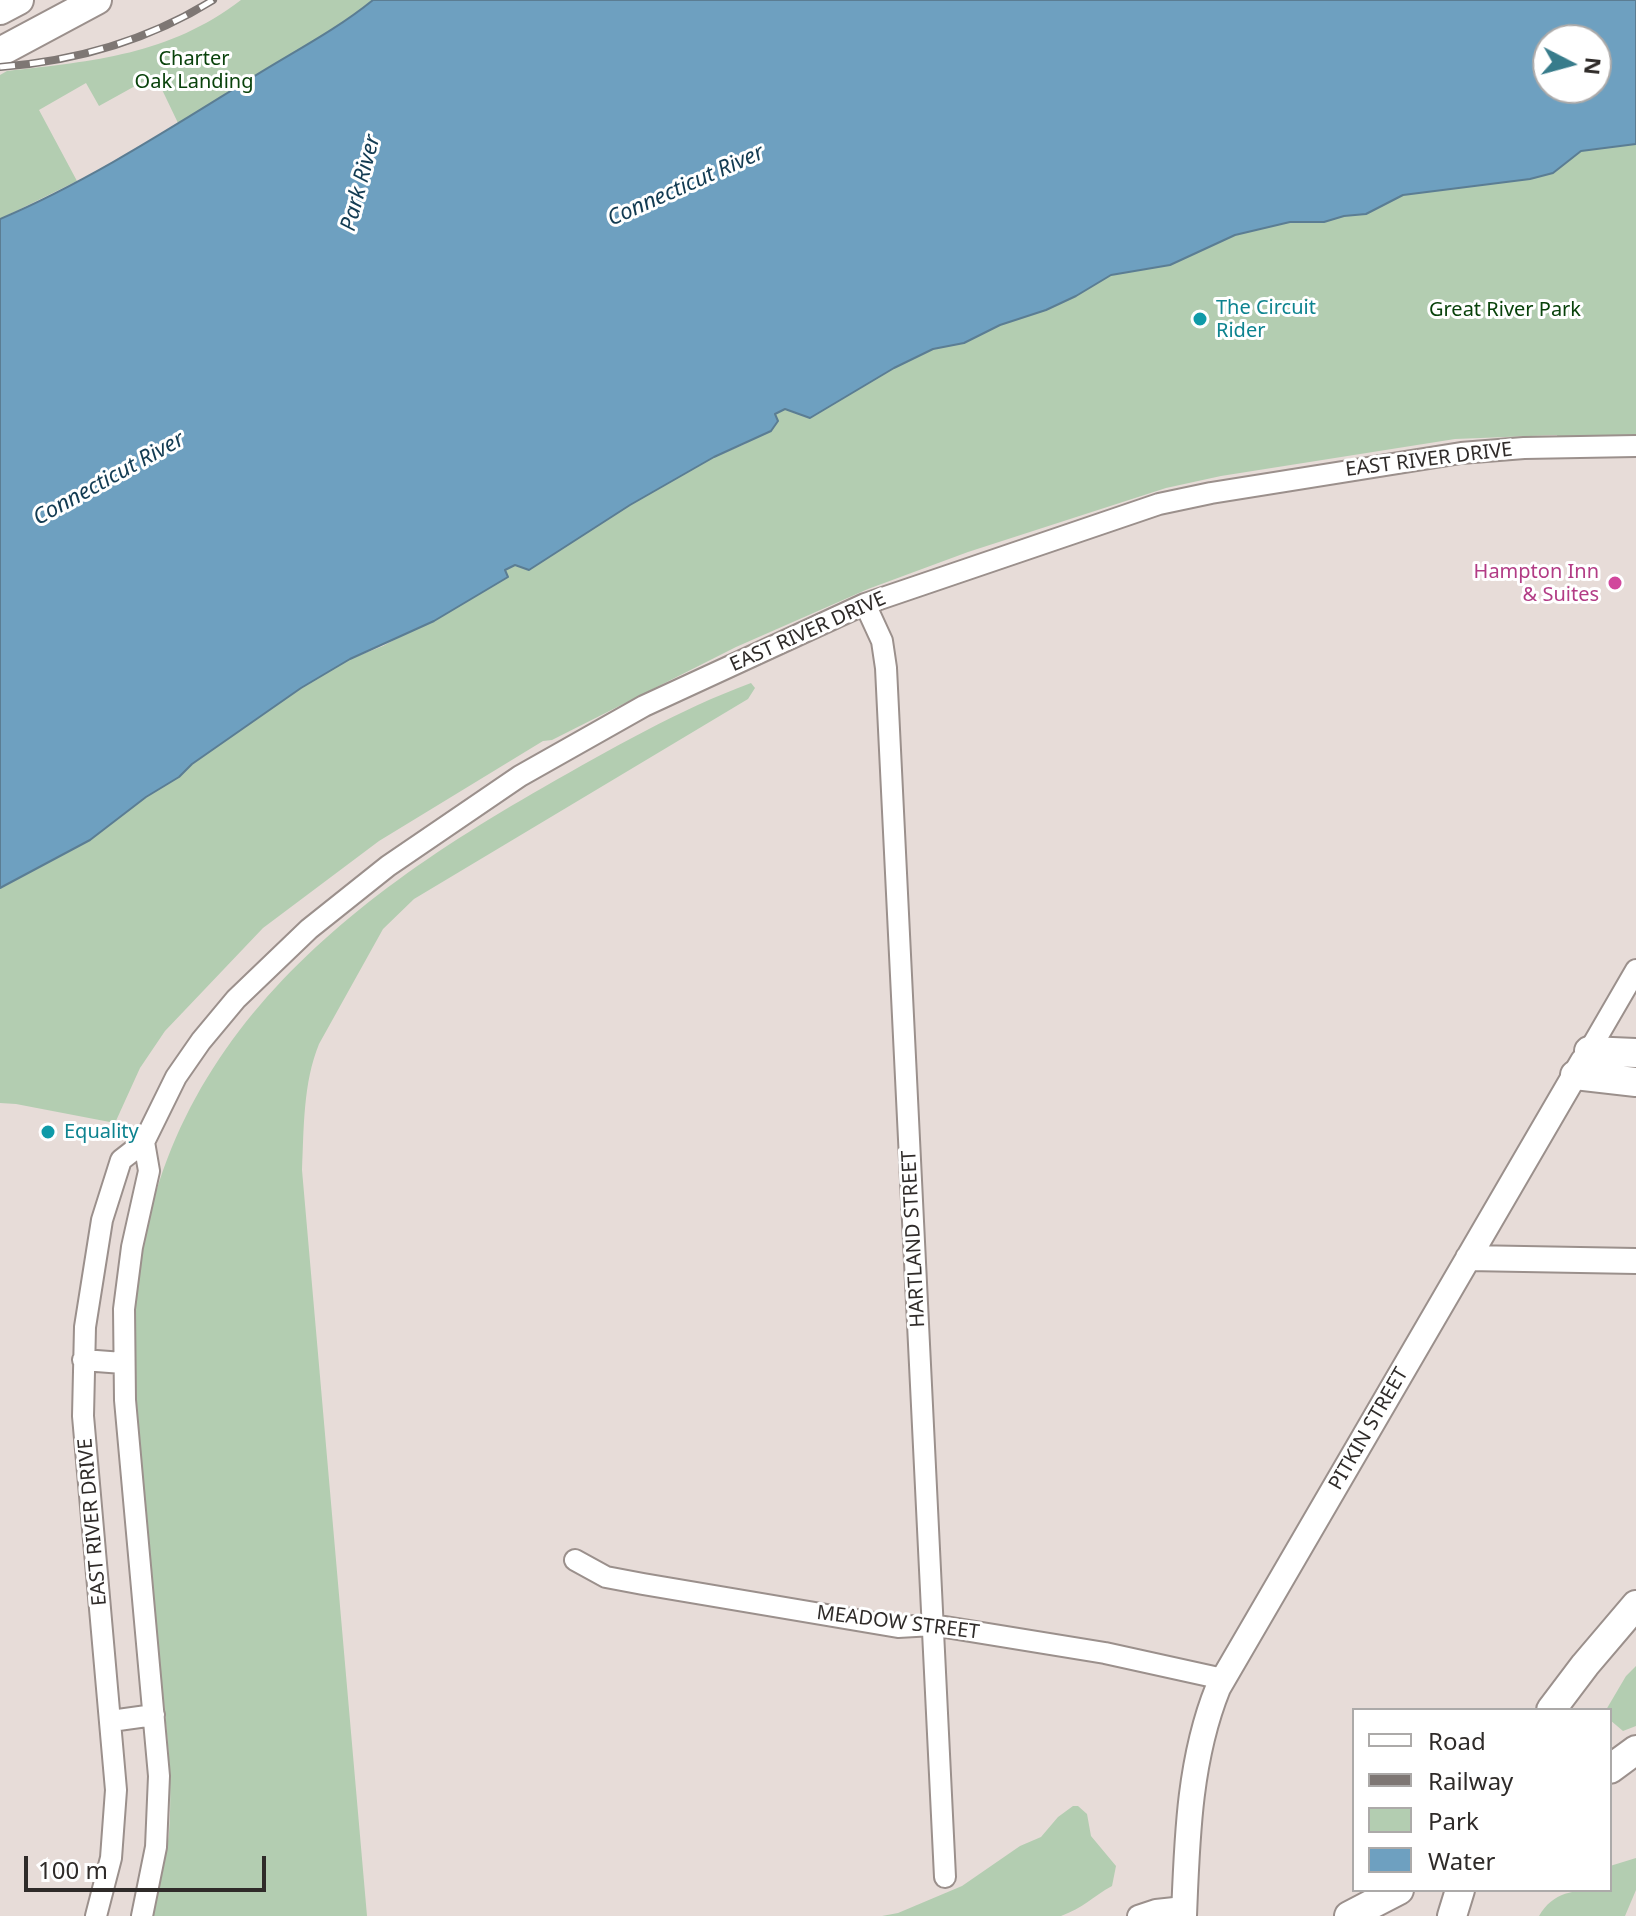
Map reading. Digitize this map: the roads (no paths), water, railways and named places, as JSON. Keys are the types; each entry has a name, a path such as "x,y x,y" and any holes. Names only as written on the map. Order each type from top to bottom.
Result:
{"highway":[{"path":"0,10 19,0"},
{"path":"0,52 97,0"},
{"path":"1582,1063 1636,1053"},
{"path":"1582,1063 1636,1082"},
{"path":"1553,1708 1636,1605"},
{"path":"1612,1768 1636,1750"},
{"path":"1612,1784 1636,1772"},
{"path":"1349,1916 1395,1892"},
{"path":"1454,1916 1460,1892"}],"main road":[{"name":"PITKIN STREET","path":"1184,1912 1196,1766 1211,1706 1223,1679 1582,1063"},
{"path":"1468,1258 1636,1261"}],"street":[{"name":"EAST RIVER DRIVE","path":"96,1916 107,1879 116,1825 116,1778 83,1416 83,1360 90,1285 107,1198 121,1160 144,1142 176,1077 229,1007 297,939 375,875 495,792 597,731 865,604 1138,511 1199,495 1461,453 1524,448 1636,446"},
{"name":"HARTLAND STREET","path":"865,604 882,641 886,668 945,1877"},
{"name":"PITKIN STREET","path":"1582,1063 1636,970"},
{"name":"EAST RIVER DRIVE","path":"142,1916 152,1874 159,1821 159,1776 123,1363 124,1309 129,1268 149,1168 144,1142"},
{"path":"83,1360 123,1363"},
{"name":"MEADOW STREET","path":"575,1560 606,1577 643,1584 898,1627 933,1625 1105,1653 1223,1679"},
{"path":"111,1721 154,1715"},
{"path":"1138,1916 1156,1910 1184,1912"}],"water":[{"path":"373,0 1636,0 1636,144 1581,151 1553,173 1530,179 1403,195 1366,214 1324,222 1290,222 1235,235 1170,265 1111,275 1046,310 1000,325 964,343 933,349 894,368 810,418 785,409 775,414 778,421 771,431 714,457 630,505 529,570 515,565 505,570 508,577 434,621 350,659 301,688 90,840 0,888 0,219 64,189 127,154 313,41"}],"railway":[{"path":"0,67 56,60 111,46 163,26 213,0"}],"place":[{"name":"The Circuit Rider","path":"1200,319"},
{"name":"Hampton Inn & Suites","path":"1615,583"},
{"name":"Equality","path":"48,1132"}],"park label":[{"name":"Charter Oak Landing","path":"194,70"},
{"name":"Great River Park","path":"1505,310"}],"water label":[{"name":"Park River","path":"361,183"},
{"name":"Connecticut River","path":"686,186"},
{"name":"Connecticut River","path":"109,479"}]}
